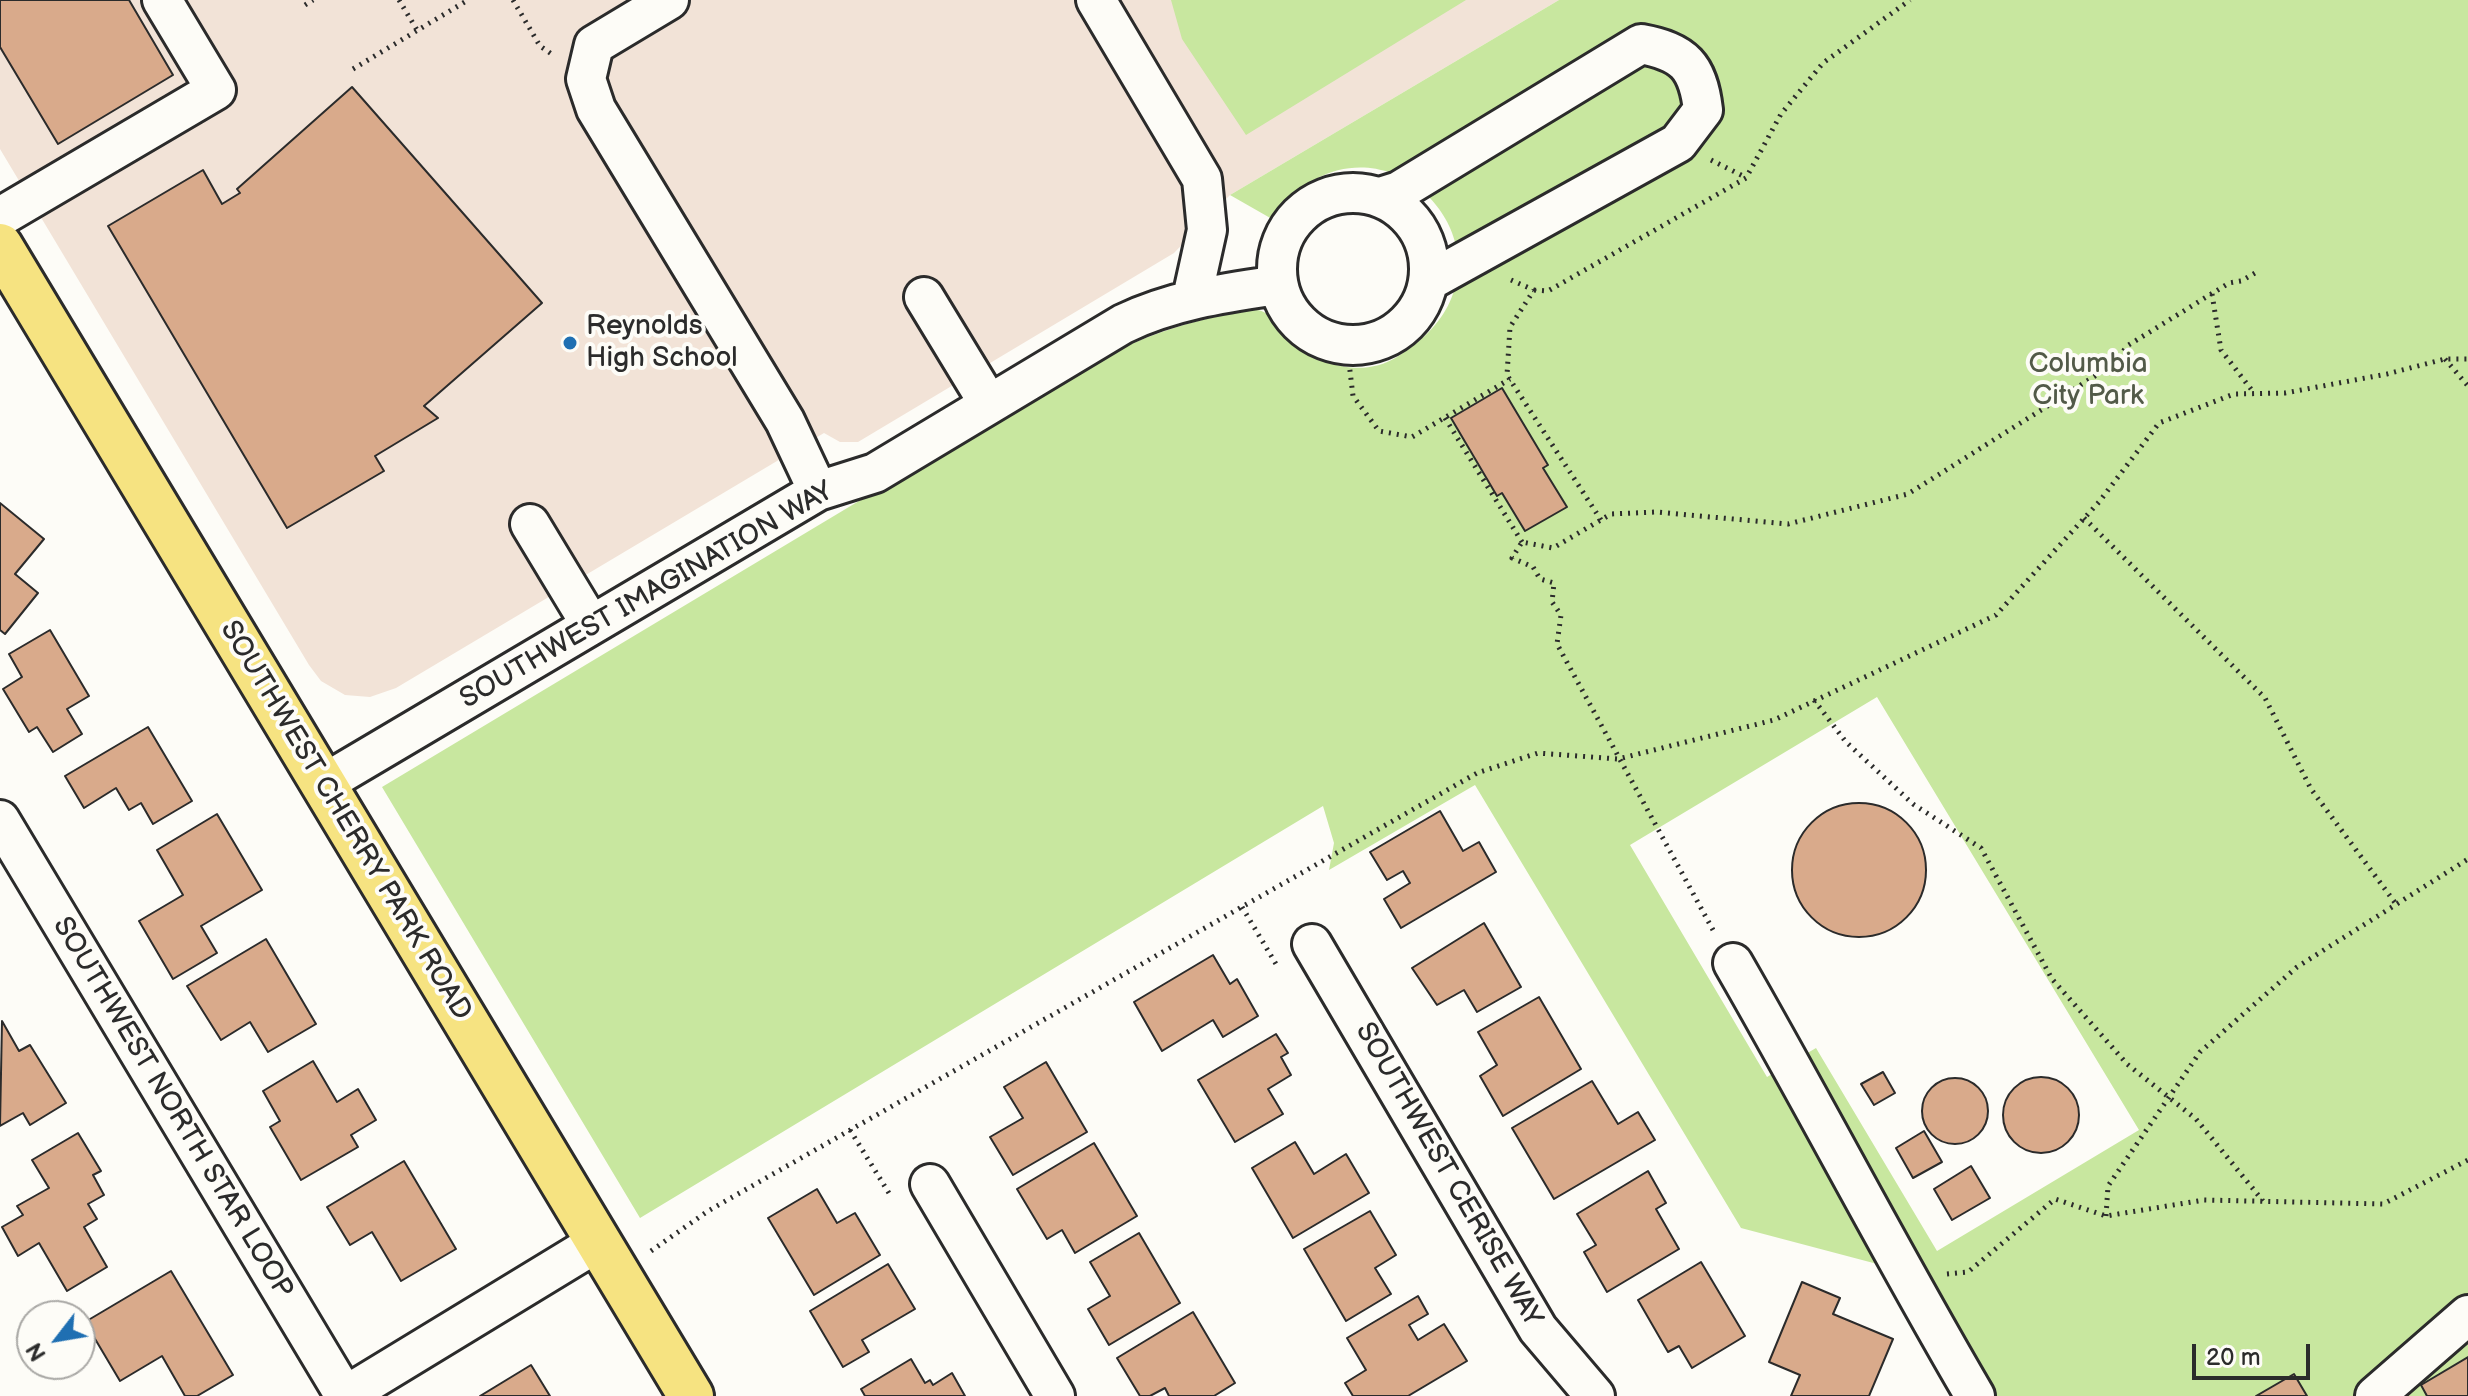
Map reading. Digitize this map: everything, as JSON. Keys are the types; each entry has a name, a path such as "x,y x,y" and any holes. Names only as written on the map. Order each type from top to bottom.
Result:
{"main road":[{"name":"SOUTHWEST CHERRY PARK ROAD","path":"0,246 691,1396"}],"street":[{"path":"0,217 216,90 162,0"},
{"path":"669,0 594,45 586,79 596,109 785,421 818,491"},
{"path":"1096,0 1202,179 1207,230 1192,298"},
{"path":"1380,197 1402,210 1419,230 1429,254 1429,281 1420,308 1401,330 1376,343 1347,346 1323,340 1303,326 1287,308 1278,285 1277,262 1282,239 1295,220 1313,204 1346,194 1380,197 1399,191 1641,44 1663,48 1683,58 1700,83 1703,110 1678,143 1429,281"},
{"name":"SOUTHWEST IMAGINATION WAY","path":"323,784 818,491 875,473 1123,324 1192,298 1278,285"},
{"path":"924,297 989,404"},
{"path":"530,524 591,625"},
{"name":"SOUTHWEST NORTH STAR LOOP","path":"0,820 345,1396"},
{"name":"SOUTHWEST CERISE WAY","path":"1312,944 1538,1329 1595,1396"},
{"path":"1733,963 1829,1130 1905,1277 1975,1396"},
{"path":"930,1184 1055,1396"},
{"path":"345,1396 607,1257"},
{"path":"2380,1395 2468,1315"}],"path":[{"path":"305,5 313,0"},
{"path":"399,0 417,30"},
{"path":"353,69 468,0"},
{"path":"513,0 540,46 586,79"},
{"path":"1501,276 1534,290 1548,291 1746,178 1781,114 1823,63 1910,0"},
{"path":"1445,418 1522,542 1553,548 1611,514 1656,512 1788,524 1908,494 2114,364 2127,346 2212,294 2255,273"},
{"path":"1534,290 1510,327 1510,379 1601,520"},
{"path":"2212,294 2221,350 2255,394"},
{"path":"1347,346 1353,396 1379,431 1412,437 1510,379"},
{"path":"2445,359 2468,386"},
{"path":"607,1257 708,1211 1477,773 1538,753 1618,759 1774,720 1996,615 2084,518 2159,423 2234,394 2285,393 2387,374 2445,359 2468,359"},
{"path":"2084,518 2265,698 2311,789 2396,904"},
{"path":"1522,542 1512,558 1533,567 1540,579 1554,583 1552,602 1561,615 1557,644 1733,963"},
{"path":"1814,700 1846,742 1913,804 1981,848 2052,979 2127,1064 2196,1119 2263,1201"},
{"path":"2106,1216 2108,1186 2200,1052 2297,967 2468,859"},
{"path":"850,1130 897,1206 930,1184"},
{"path":"1905,1277 1968,1272 2055,1199 2106,1216 2204,1200 2383,1204 2468,1160"}],"shaded area":[{"name":"Reynolds High School","path":"0,0 1559,0 1230,195 1174,253 858,442 840,442 824,433 396,688 370,697 345,695 321,681 309,665 0,149"}],"green space":[{"path":"1171,0 1466,0 1246,135 1182,39"},
{"name":"Columbia City Park","path":"1559,0 2468,0 2468,1396 1960,1396 1881,1265 1741,1228 1475,785 1329,870 1334,843 1323,806 640,1218 382,787 1084,366 1118,350 1189,324 1256,310 1270,316 1287,337 1311,355 1339,366 1369,367 1397,357 1440,319 1457,276 1453,235 1432,200 1398,176 1357,168 1314,180 1272,219 1230,195","holes":["1877,697 2139,1130 1937,1251 1816,1048 1767,1077 1630,845"]}],"building":[{"path":"0,0 129,0 173,75 58,144 0,47"},
{"path":"352,87 542,303 424,406 438,418 375,456 384,471 287,528 108,226 203,170 222,204 240,193 237,189"},
{"path":"1502,388 1548,465 1543,468 1567,507 1525,531 1502,493 1497,496 1451,418"},
{"path":"0,503 44,539 15,574 38,593 5,634 0,630"},
{"path":"50,630 89,696 67,709 82,734 53,752 37,727 29,732 3,689 22,677 9,654"},
{"path":"148,727 192,801 153,824 141,803 129,810 116,788 84,808 65,776"},
{"path":"1859,803 1884,809 1906,823 1920,845 1926,870 1920,895 1906,917 1884,931 1859,937 1834,931 1812,917 1798,895 1792,870 1798,845 1812,823 1834,809"},
{"path":"1440,811 1463,851 1479,842 1496,872 1401,928 1384,899 1410,883 1403,871 1387,880 1370,852"},
{"path":"217,814 262,890 201,926 217,953 173,979 139,921 183,895 157,850"},
{"path":"1484,923 1521,987 1477,1012 1464,990 1437,1005 1412,968"},
{"path":"266,939 316,1024 268,1052 250,1022 221,1040 187,986"},
{"path":"1213,955 1230,984 1237,979 1258,1016 1223,1037 1213,1020 1162,1051 1134,1002"},
{"path":"1539,997 1581,1069 1503,1116 1480,1076 1497,1065 1478,1032"},
{"path":"2,1021 19,1051 30,1045 66,1103 30,1125 23,1113 0,1126"},
{"path":"1276,1034 1288,1053 1281,1057 1291,1075 1268,1089 1283,1114 1235,1142 1198,1080"},
{"path":"313,1061 337,1102 358,1089 376,1120 351,1135 358,1147 301,1180 270,1127 280,1121 263,1091"},
{"path":"1046,1062 1087,1132 1013,1175 990,1137 1023,1118 1004,1087"},
{"path":"1883,1072 1895,1093 1874,1105 1861,1084"},
{"path":"2041,1077 2055,1080 2068,1088 2076,1101 2079,1115 2076,1129 2068,1142 2055,1150 2041,1153 2027,1150 2014,1142 2006,1129 2003,1115 2006,1101 2014,1088 2027,1080"},
{"path":"1955,1078 1968,1081 1978,1088 1985,1098 1988,1111 1985,1124 1978,1134 1968,1141 1955,1144 1942,1141 1932,1134 1925,1124 1922,1111 1925,1098 1932,1088 1942,1081"},
{"path":"1592,1081 1618,1124 1638,1112 1655,1140 1554,1199 1512,1128"},
{"path":"1924,1131 1942,1162 1913,1178 1896,1148"},
{"path":"78,1133 101,1171 93,1175 104,1195 88,1204 97,1219 84,1227 107,1267 67,1291 39,1243 18,1256 2,1227 23,1215 17,1206 49,1188 32,1160"},
{"path":"1295,1142 1314,1174 1346,1154 1369,1193 1293,1238 1252,1168"},
{"path":"1094,1143 1137,1216 1075,1253 1062,1230 1047,1239 1017,1189"},
{"path":"404,1161 456,1249 401,1281 372,1232 350,1245 327,1207"},
{"path":"1971,1166 1990,1198 1952,1220 1934,1189"},
{"path":"1648,1171 1666,1203 1656,1209 1679,1249 1607,1292 1584,1252 1596,1245 1577,1214"},
{"path":"817,1189 837,1223 855,1213 880,1255 814,1295 768,1218"},
{"path":"1370,1211 1396,1255 1375,1268 1391,1294 1346,1321 1304,1249"},
{"path":"1139,1233 1180,1303 1109,1345 1088,1309 1110,1296 1090,1262"},
{"path":"1701,1262 1745,1336 1692,1368 1679,1346 1668,1352 1638,1300"},
{"path":"888,1264 915,1309 862,1340 869,1352 843,1367 810,1311"},
{"path":"171,1271 233,1375 197,1396 185,1396 162,1356 120,1381 96,1341 96,1315"},
{"path":"1802,1282 1840,1298 1833,1314 1893,1339 1869,1396 1791,1396 1800,1375 1769,1362"},
{"path":"1418,1296 1428,1314 1409,1325 1418,1340 1444,1324 1467,1361 1408,1396 1353,1396 1345,1383 1366,1370 1347,1338"},
{"path":"1193,1312 1235,1383 1214,1396 1169,1396 1165,1388 1150,1396 1140,1396 1117,1358"},
{"path":"2468,1357 2468,1396 2427,1396 2421,1385"},
{"path":"911,1359 925,1383 930,1380 933,1385 952,1373 965,1396 865,1396 861,1389"},
{"path":"531,1365 550,1396 480,1396"},
{"path":"2294,1374 2307,1396 2256,1396"}],"place":[{"name":"Reynolds High School","path":"570,343"}]}
